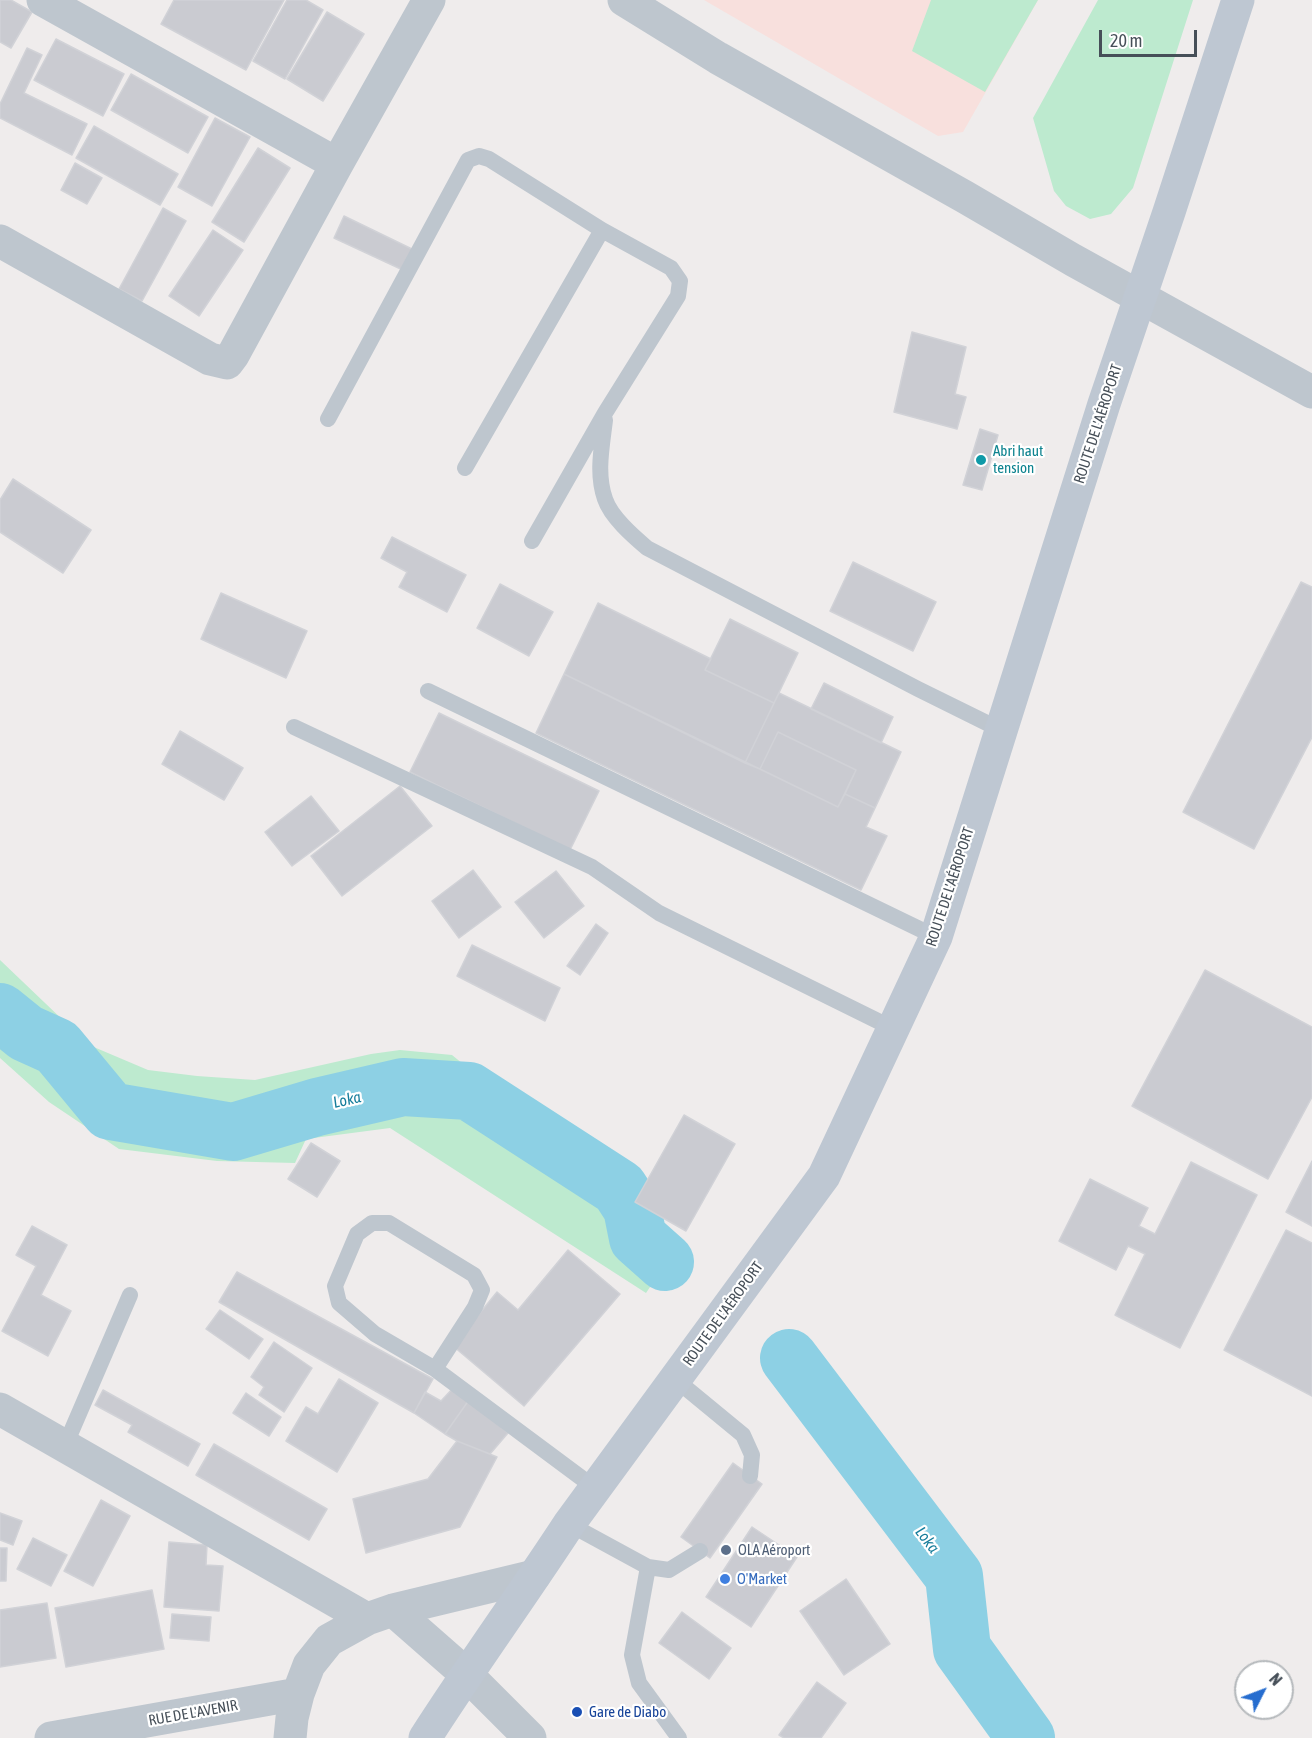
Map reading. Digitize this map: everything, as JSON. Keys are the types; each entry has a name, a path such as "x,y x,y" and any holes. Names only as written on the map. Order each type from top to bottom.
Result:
{"main road":[{"name":"ROUTE DE L'AÉROPORT","path":"425,1738 569,1524 824,1176 894,1029 936,937 1104,404 1238,0"}],"street":[{"path":"44,0 337,164"},
{"path":"0,241 210,359 226,363 233,355 429,0"},
{"path":"624,0 718,58 1312,392"},
{"path":"0,1409 380,1615 466,1674 530,1738"},
{"path":"290,1738 298,1694 309,1665 329,1640 380,1615 534,1576"},
{"name":"RUE DE L'AVENIR","path":"51,1738 298,1694"}],"lane":[{"path":"328,419 468,160 479,156 489,159 602,230 671,268 680,281 678,296 605,413 532,541"},
{"path":"465,468 602,230"},
{"path":"605,413 600,465 605,500 623,528 647,548 1001,730"},
{"path":"428,692 936,937"},
{"path":"294,728 592,867 659,913 894,1029"},
{"path":"435,1369 475,1307 482,1290 474,1275 389,1223 372,1223 357,1234 335,1286 339,1303 375,1334 435,1369 595,1488"},
{"path":"65,1446 130,1295"},
{"path":"675,1379 743,1435 752,1455 750,1476"},
{"path":"569,1524 648,1567 669,1570 700,1551"},
{"path":"648,1567 632,1655 639,1683 680,1738"}],"shaded area":[{"path":"704,0 1038,0 963,132 938,136"}],"green space":[{"path":"931,0 1038,0 985,92 912,51"},
{"path":"1098,0 1193,0 1133,188 1111,214 1090,219 1066,206 1054,191 1033,118"},
{"path":"0,960 89,1045 148,1070 255,1080 371,1054 400,1050 452,1055 681,1241 646,1293 390,1128 306,1139 295,1163 217,1161 119,1149 49,1102 0,1058"}],"building":[{"path":"0,0 11,0 32,12 11,48 0,42"},
{"path":"174,0 284,0 246,70 161,24"},
{"path":"287,0 306,0 323,10 285,79 253,61"},
{"path":"327,12 364,34 323,101 287,79"},
{"path":"56,39 124,74 103,116 34,80"},
{"path":"27,48 42,55 24,93 87,124 72,155 0,118 0,104"},
{"path":"131,74 208,117 188,153 111,110"},
{"path":"215,118 250,137 212,206 178,187"},
{"path":"94,126 178,174 160,205 76,158"},
{"path":"258,148 290,168 244,242 212,222"},
{"path":"75,163 102,178 87,204 61,190"},
{"path":"163,208 186,221 142,301 119,289"},
{"path":"344,216 414,250 405,271 334,238"},
{"path":"213,230 243,250 199,316 169,296"},
{"path":"912,332 966,347 955,394 966,397 957,429 894,412"},
{"name":"Abri haut tension","path":"980,429 998,435 982,490 963,485"},
{"path":"13,479 91,530 63,573 0,532 0,500"},
{"path":"392,537 466,575 447,612 399,587 407,572 381,558"},
{"path":"853,562 936,602 913,651 830,611"},
{"path":"1301,582 1312,587 1312,737 1254,849 1183,812"},
{"path":"500,584 553,612 529,656 477,628"},
{"path":"221,593 307,631 286,678 201,639"},
{"path":"598,603 711,659 705,670 774,703 745,763 564,674"},
{"path":"730,619 798,653 774,703 705,670"},
{"path":"564,674 838,807 845,794 875,808 866,827 887,836 861,890 536,733"},
{"path":"824,683 893,717 881,743 811,709"},
{"path":"779,693 901,752 875,808 845,794 856,770 778,732 760,769 745,763"},
{"path":"439,713 599,791 570,850 410,772"},
{"path":"180,731 243,768 224,800 162,764"},
{"path":"778,732 856,770 838,807 760,769"},
{"path":"400,786 432,826 342,896 311,856"},
{"path":"311,796 339,831 292,866 265,832"},
{"path":"473,870 501,907 459,938 432,901"},
{"path":"556,871 584,906 544,938 515,902"},
{"path":"596,924 608,933 580,975 567,966"},
{"path":"472,945 560,988 545,1021 457,976"},
{"path":"1205,970 1312,1027 1312,1097 1268,1179 1132,1106"},
{"path":"684,1115 735,1144 686,1231 635,1202"},
{"path":"311,1143 340,1161 317,1197 288,1179"},
{"path":"1312,1161 1312,1226 1286,1212"},
{"path":"1191,1162 1257,1195 1180,1348 1115,1315 1145,1254 1128,1246 1116,1270 1059,1241 1090,1179 1148,1208 1139,1226 1155,1234"},
{"path":"32,1226 67,1245 41,1295 71,1311 48,1356 2,1331 36,1266 16,1255"},
{"path":"1286,1230 1312,1243 1312,1396 1224,1350"},
{"path":"568,1250 620,1294 524,1406 453,1346 497,1292 518,1310"},
{"path":"237,1272 433,1379 414,1413 219,1302"},
{"path":"220,1310 263,1339 249,1359 206,1329"},
{"path":"274,1342 312,1368 284,1412 259,1395 264,1387 251,1377"},
{"path":"339,1379 378,1403 337,1472 286,1441 306,1407 318,1414"},
{"path":"454,1387 469,1400 445,1434 414,1413 425,1392 441,1401"},
{"path":"103,1390 200,1444 188,1466 128,1432 132,1425 95,1405"},
{"path":"246,1393 281,1417 269,1436 233,1413"},
{"path":"469,1400 508,1433 490,1454 445,1434"},
{"path":"457,1441 497,1457 460,1527 366,1553 353,1499 428,1479"},
{"path":"214,1444 327,1509 309,1540 196,1475"},
{"path":"733,1463 762,1484 710,1558 681,1537"},
{"path":"101,1500 130,1516 93,1586 64,1571"},
{"path":"0,1513 22,1521 13,1545 0,1540"},
{"path":"752,1527 797,1557 751,1627 706,1597"},
{"path":"33,1538 67,1555 51,1586 17,1569"},
{"path":"169,1542 207,1545 206,1565 223,1566 219,1611 164,1607"},
{"path":"0,1548 7,1548 6,1581 0,1581"},
{"path":"846,1579 890,1644 844,1675 800,1611"},
{"path":"152,1590 164,1649 66,1667 55,1608"},
{"path":"47,1603 56,1658 0,1667 0,1610"},
{"path":"682,1612 731,1648 709,1679 659,1643"},
{"path":"172,1614 211,1617 209,1641 170,1638"},
{"path":"817,1682 846,1703 821,1738 784,1738 779,1735"}],"waterway":[{"name":"Loka","path":"0,1012 26,1033 57,1047 110,1111 233,1132 317,1107 403,1087 469,1091 619,1188 632,1208 638,1238 665,1262"},
{"name":"Loka","path":"789,1358 954,1576 962,1649 1026,1738"}],"place":[{"name":"Abri haut tension","path":"981,460"},
{"name":"OLA Aéroport","path":"726,1550"},
{"name":"O'Market","path":"725,1579"},
{"name":"Gare de Diabo","path":"577,1712"}]}
